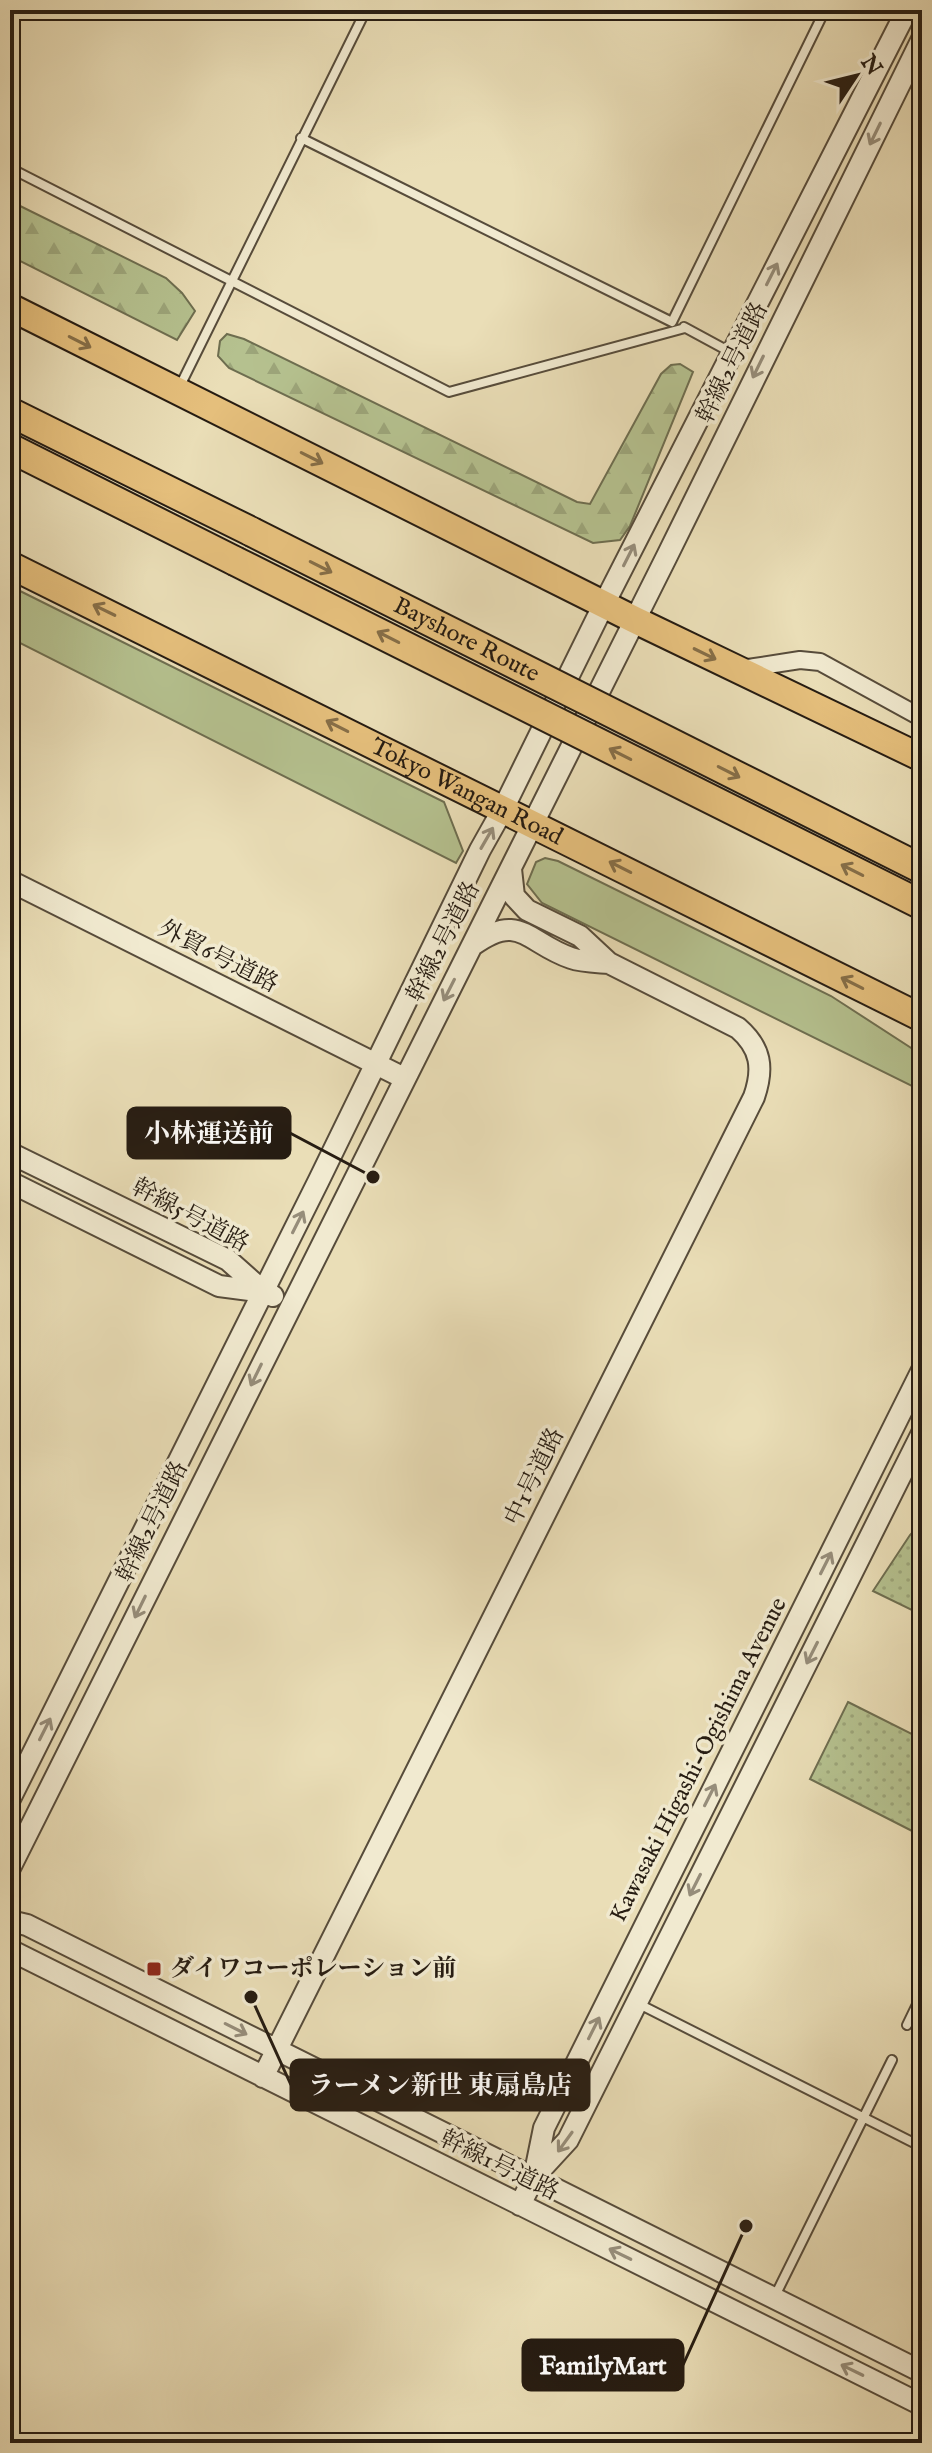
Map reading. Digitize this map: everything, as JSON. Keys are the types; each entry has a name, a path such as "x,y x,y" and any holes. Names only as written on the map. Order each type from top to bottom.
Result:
{"highway":[{"path":"10,307 736,670 919,756"},
{"name":"Bayshore Route","path":"10,412 922,869"},
{"name":"Bayshore Route","path":"10,448 922,905"},
{"name":"Tokyo Wangan Road","path":"10,565 922,1018"}],"street":[{"name":"幹線2号道路","path":"10,1799 264,1292 480,850 907,10"},
{"name":"幹線2号道路","path":"10,1868 635,620 922,39"},
{"path":"736,670 800,660 820,662 922,718"},
{"name":"中1号道路","path":"263,2077 754,1097 759,1080 759,1057 750,1039 738,1028 609,963 580,936 527,910 519,904 511,885 511,868"},
{"name":"外貿6号道路","path":"10,881 404,1078"},
{"name":"中1号道路","path":"471,946 493,931 510,928 572,958 609,963"},
{"name":"幹線5号道路","path":"10,1153 228,1260 264,1292"},
{"name":"幹線5号道路","path":"10,1182 219,1286 264,1292"},
{"path":"264,1292 291,1305"},
{"name":"Kawasaki Higashi-Ogishima Avenue","path":"520,2205 534,2177 544,2128 922,1370"},
{"name":"Kawasaki Higashi-Ogishima Avenue","path":"534,2177 568,2140 922,1433"},
{"name":"幹線1号道路","path":"10,1921 27,1925 922,2372"},
{"name":"幹線1号道路","path":"10,1950 922,2405"}],"lane":[{"path":"178,391 366,10"},
{"path":"672,322 825,10"},
{"path":"301,138 732,353"},
{"path":"10,168 449,392 685,328"},
{"path":"907,2025 922,1994"},
{"path":"636,2002 922,2147"},
{"path":"774,2297 892,2060"}],"green space":[{"path":"10,201 166,278 195,311 177,340 10,256"},
{"path":"227,334 244,339 577,502 590,504 661,374 671,365 680,364 693,372 630,526 620,540 593,543 229,368 218,356 220,341"},
{"path":"10,586 444,802 463,851 456,863 10,638"},
{"path":"545,858 558,861 831,996 922,1055 922,1091 542,903 527,884 536,862"},
{"path":"922,1522 922,1615 873,1591"},
{"path":"848,1702 922,1739 922,1836 810,1779"}],"place":[{"name":"小林運送前","path":"373,1177"},
{"name":"ダイワコーポレーション前","path":"154,1969"},
{"name":"ラーメン新世 東扇島店","path":"251,1997"},
{"name":"FamilyMart","path":"746,2226"}]}
